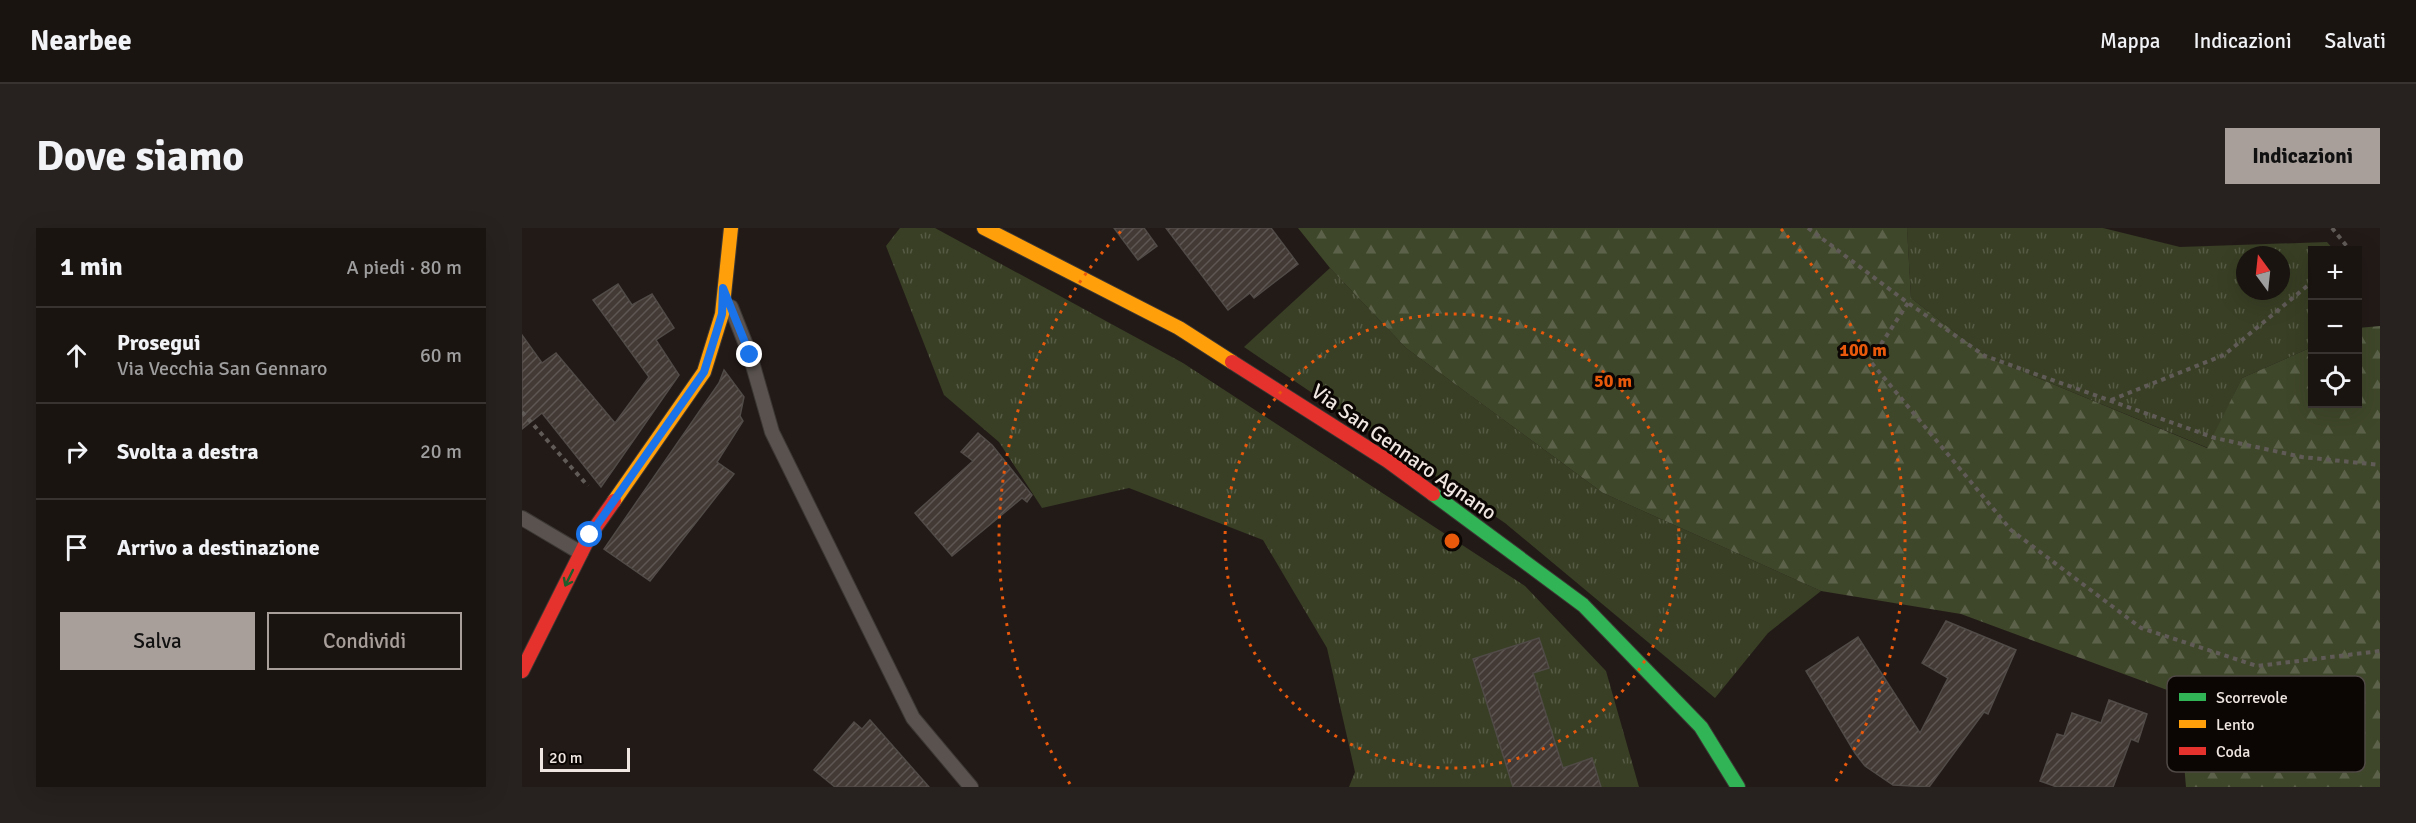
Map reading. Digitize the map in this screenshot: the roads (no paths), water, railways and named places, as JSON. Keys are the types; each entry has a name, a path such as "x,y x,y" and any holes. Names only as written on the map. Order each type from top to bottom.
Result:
{"main road":[{"path":"522,670 581,553 608,509 704,372 722,314 731,228"},
{"name":"Via San Gennaro Agnano","path":"984,228 1179,328 1388,461 1574,598 1701,727 1738,787"}],"lane":[{"path":"723,288 750,355 772,432 913,718 970,787"},
{"path":"522,518 581,553"}]}
